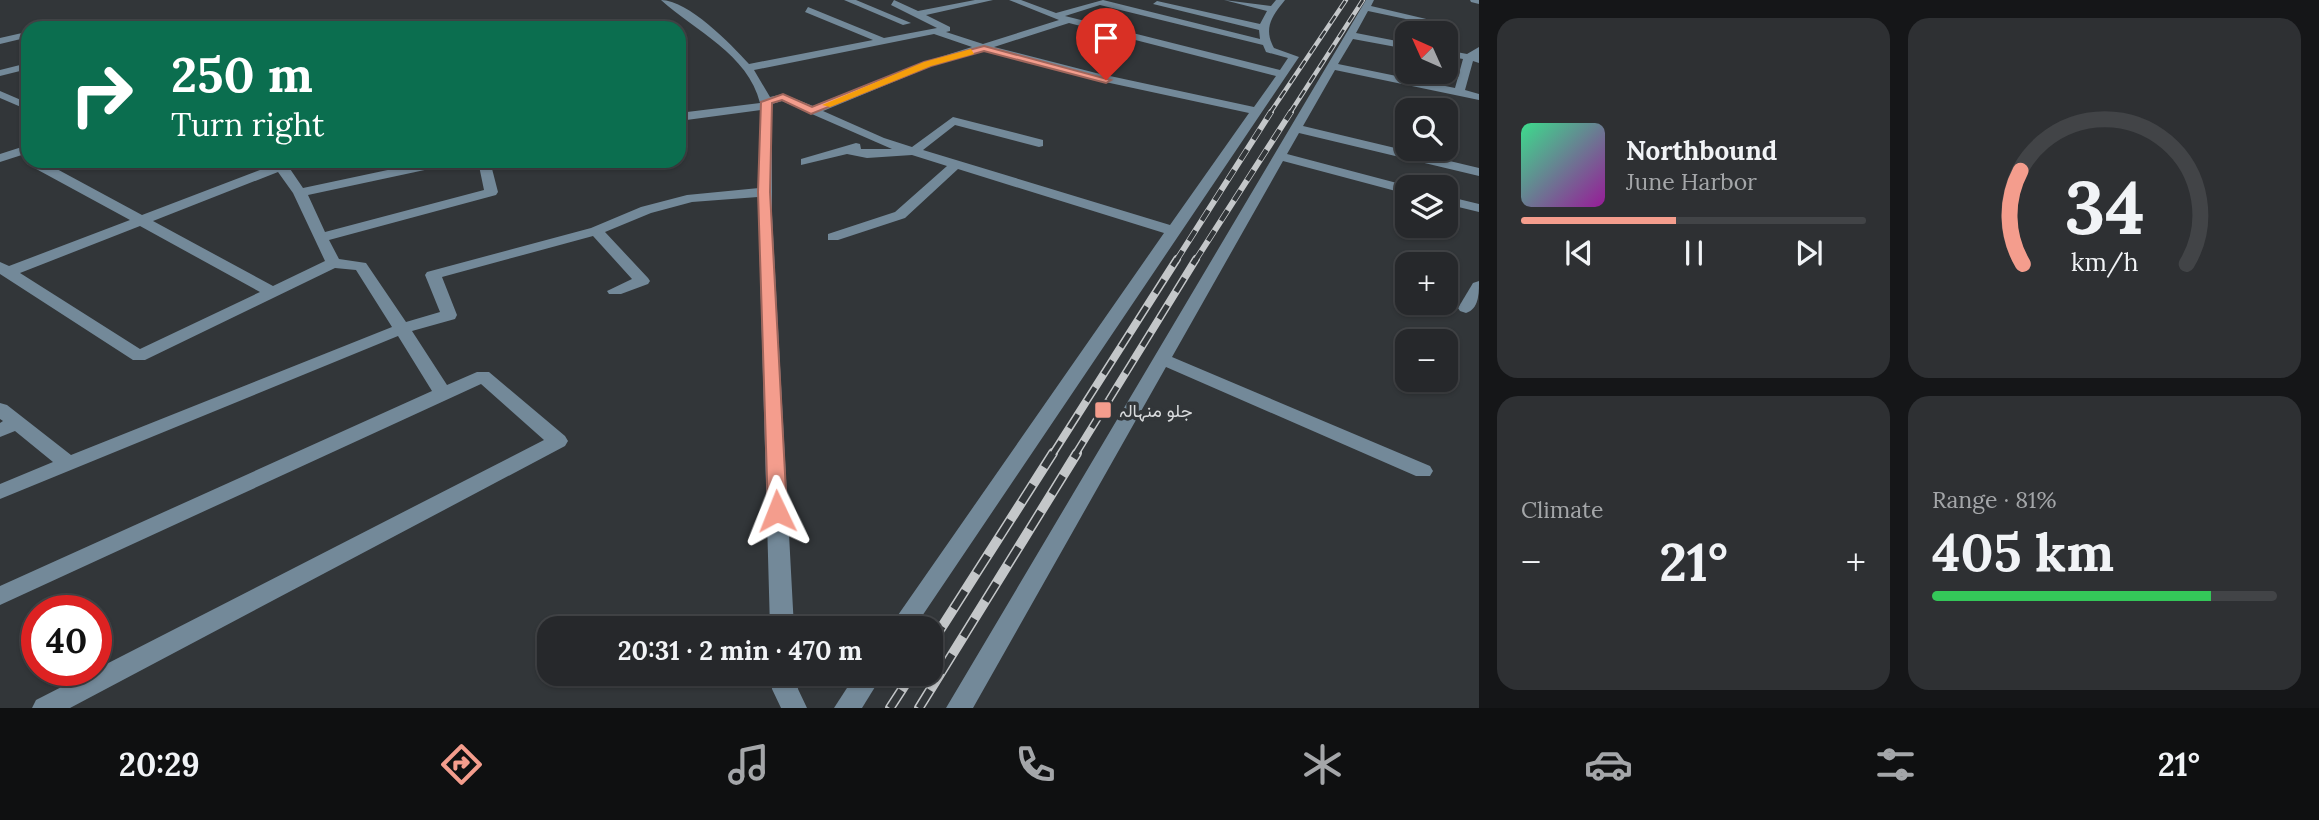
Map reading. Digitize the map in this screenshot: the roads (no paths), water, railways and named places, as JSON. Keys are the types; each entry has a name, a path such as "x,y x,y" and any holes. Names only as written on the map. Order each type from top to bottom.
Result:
{"street":[{"path":"665,0 746,68 766,104 764,192 782,616"},
{"path":"848,0 906,23"},
{"path":"916,14 989,0"},
{"path":"1013,0 1069,20 1282,74"},
{"path":"1142,0 1263,28"},
{"path":"1228,0 1277,4"},
{"path":"1056,16 1100,2 1266,43"},
{"path":"746,68 947,29 894,3"},
{"path":"909,616 1294,57 1269,50 1262,37 1264,18 1277,4"},
{"path":"959,708 1367,4 1430,21"},
{"path":"808,10 885,42"},
{"path":"811,111 928,64 1069,20"},
{"path":"936,32 1082,76 1257,111"},
{"path":"1349,35 1395,44"},
{"path":"0,41 21,36"},
{"path":"1458,54 1476,56 1459,92"},
{"path":"1332,66 1479,97"},
{"path":"0,73 21,68"},
{"path":"0,94 21,104"},
{"path":"686,116 766,104 783,97 880,141 1172,231"},
{"path":"847,150 867,154 914,151 954,121 1039,143"},
{"path":"1295,128 1479,172"},
{"path":"806,162 880,141"},
{"path":"0,158 21,156"},
{"path":"1279,156 1395,187"},
{"path":"833,237 900,215 956,164"},
{"path":"50,168 273,292"},
{"path":"6,276 267,168"},
{"path":"283,168 300,192 333,263"},
{"path":"300,192 415,168"},
{"path":"322,237 491,192 486,168"},
{"path":"0,492 401,329 449,315 433,275 596,231 646,210 692,198 764,192"},
{"path":"1458,203 1479,208"},
{"path":"596,231 642,281 615,291"},
{"path":"6,276 139,356 333,263 360,266 443,393"},
{"path":"1466,308 1479,286"},
{"path":"1160,358 1423,471"},
{"path":"0,596 484,376 558,441 45,708"},
{"path":"0,409 8,426 68,464"},
{"path":"785,686 794,708"},
{"path":"847,708 862,686"}],"railway":[{"path":"1270,113 1346,0"},
{"path":"1290,113 1363,0"},
{"path":"1176,261 1271,112"},
{"path":"1195,261 1291,112"},
{"path":"1052,455 1177,259"},
{"path":"1075,455 1196,259"},
{"path":"943,625 1053,453"},
{"path":"919,708 1077,453"},
{"path":"890,708 904,686"}],"place":[{"name":"جلو منہالہ","path":"1103,410"}]}
